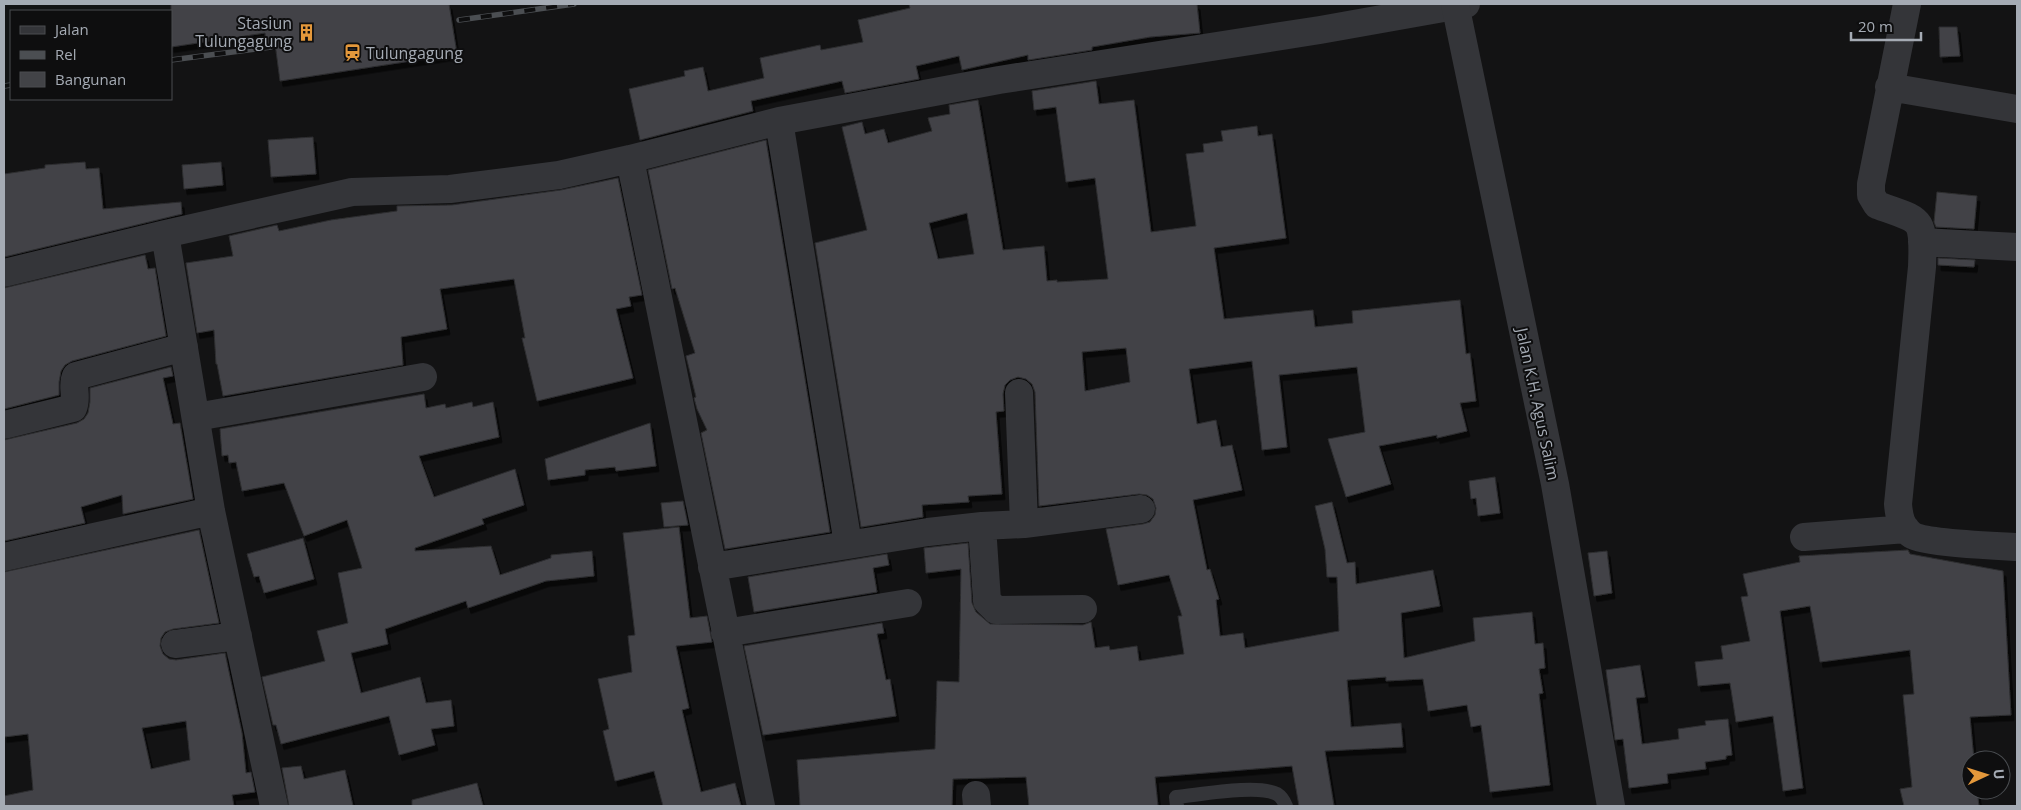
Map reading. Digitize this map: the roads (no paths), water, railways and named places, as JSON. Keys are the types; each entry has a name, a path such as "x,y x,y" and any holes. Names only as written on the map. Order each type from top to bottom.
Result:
{"street":[{"path":"4,273 164,234 352,192 450,189 559,174 630,159 779,121 999,80 1320,30 1459,4"},
{"name":"Jalan K.H. Agus Salim","path":"1459,4 1555,484 1611,806"},
{"path":"1907,4 1870,184 1871,195 1877,205 1912,217 1919,223 1922,242 1922,267 1898,504 1901,523 1906,530 1919,539 2017,547"},
{"path":"1889,86 2017,110"},
{"path":"779,121 848,544"},
{"path":"630,159 761,806"},
{"path":"164,234 211,511 274,806"},
{"path":"1922,242 2017,247"},
{"path":"4,425 74,408 76,401 74,382 76,376 184,347"},
{"path":"196,417 423,377"},
{"path":"1019,393 1024,524"},
{"path":"712,567 848,544 982,526 1024,524 1141,509"},
{"path":"4,557 211,511"},
{"path":"982,526 987,601 992,608 996,610 1083,609"},
{"path":"1804,537 1906,530"},
{"path":"725,633 908,604"},
{"path":"175,644 238,636"}],"lane":[{"path":"1177,806 1176,797 1258,789 1278,795 1283,799 1286,806"}],"railway":[{"path":"459,20 574,4"},
{"path":"172,60 271,47"},
{"path":"4,86 10,85"}],"place":[{"name":"Stasiun Tulungagung","path":"306,32"},
{"name":"Tulungagung","path":"352,53"}]}
